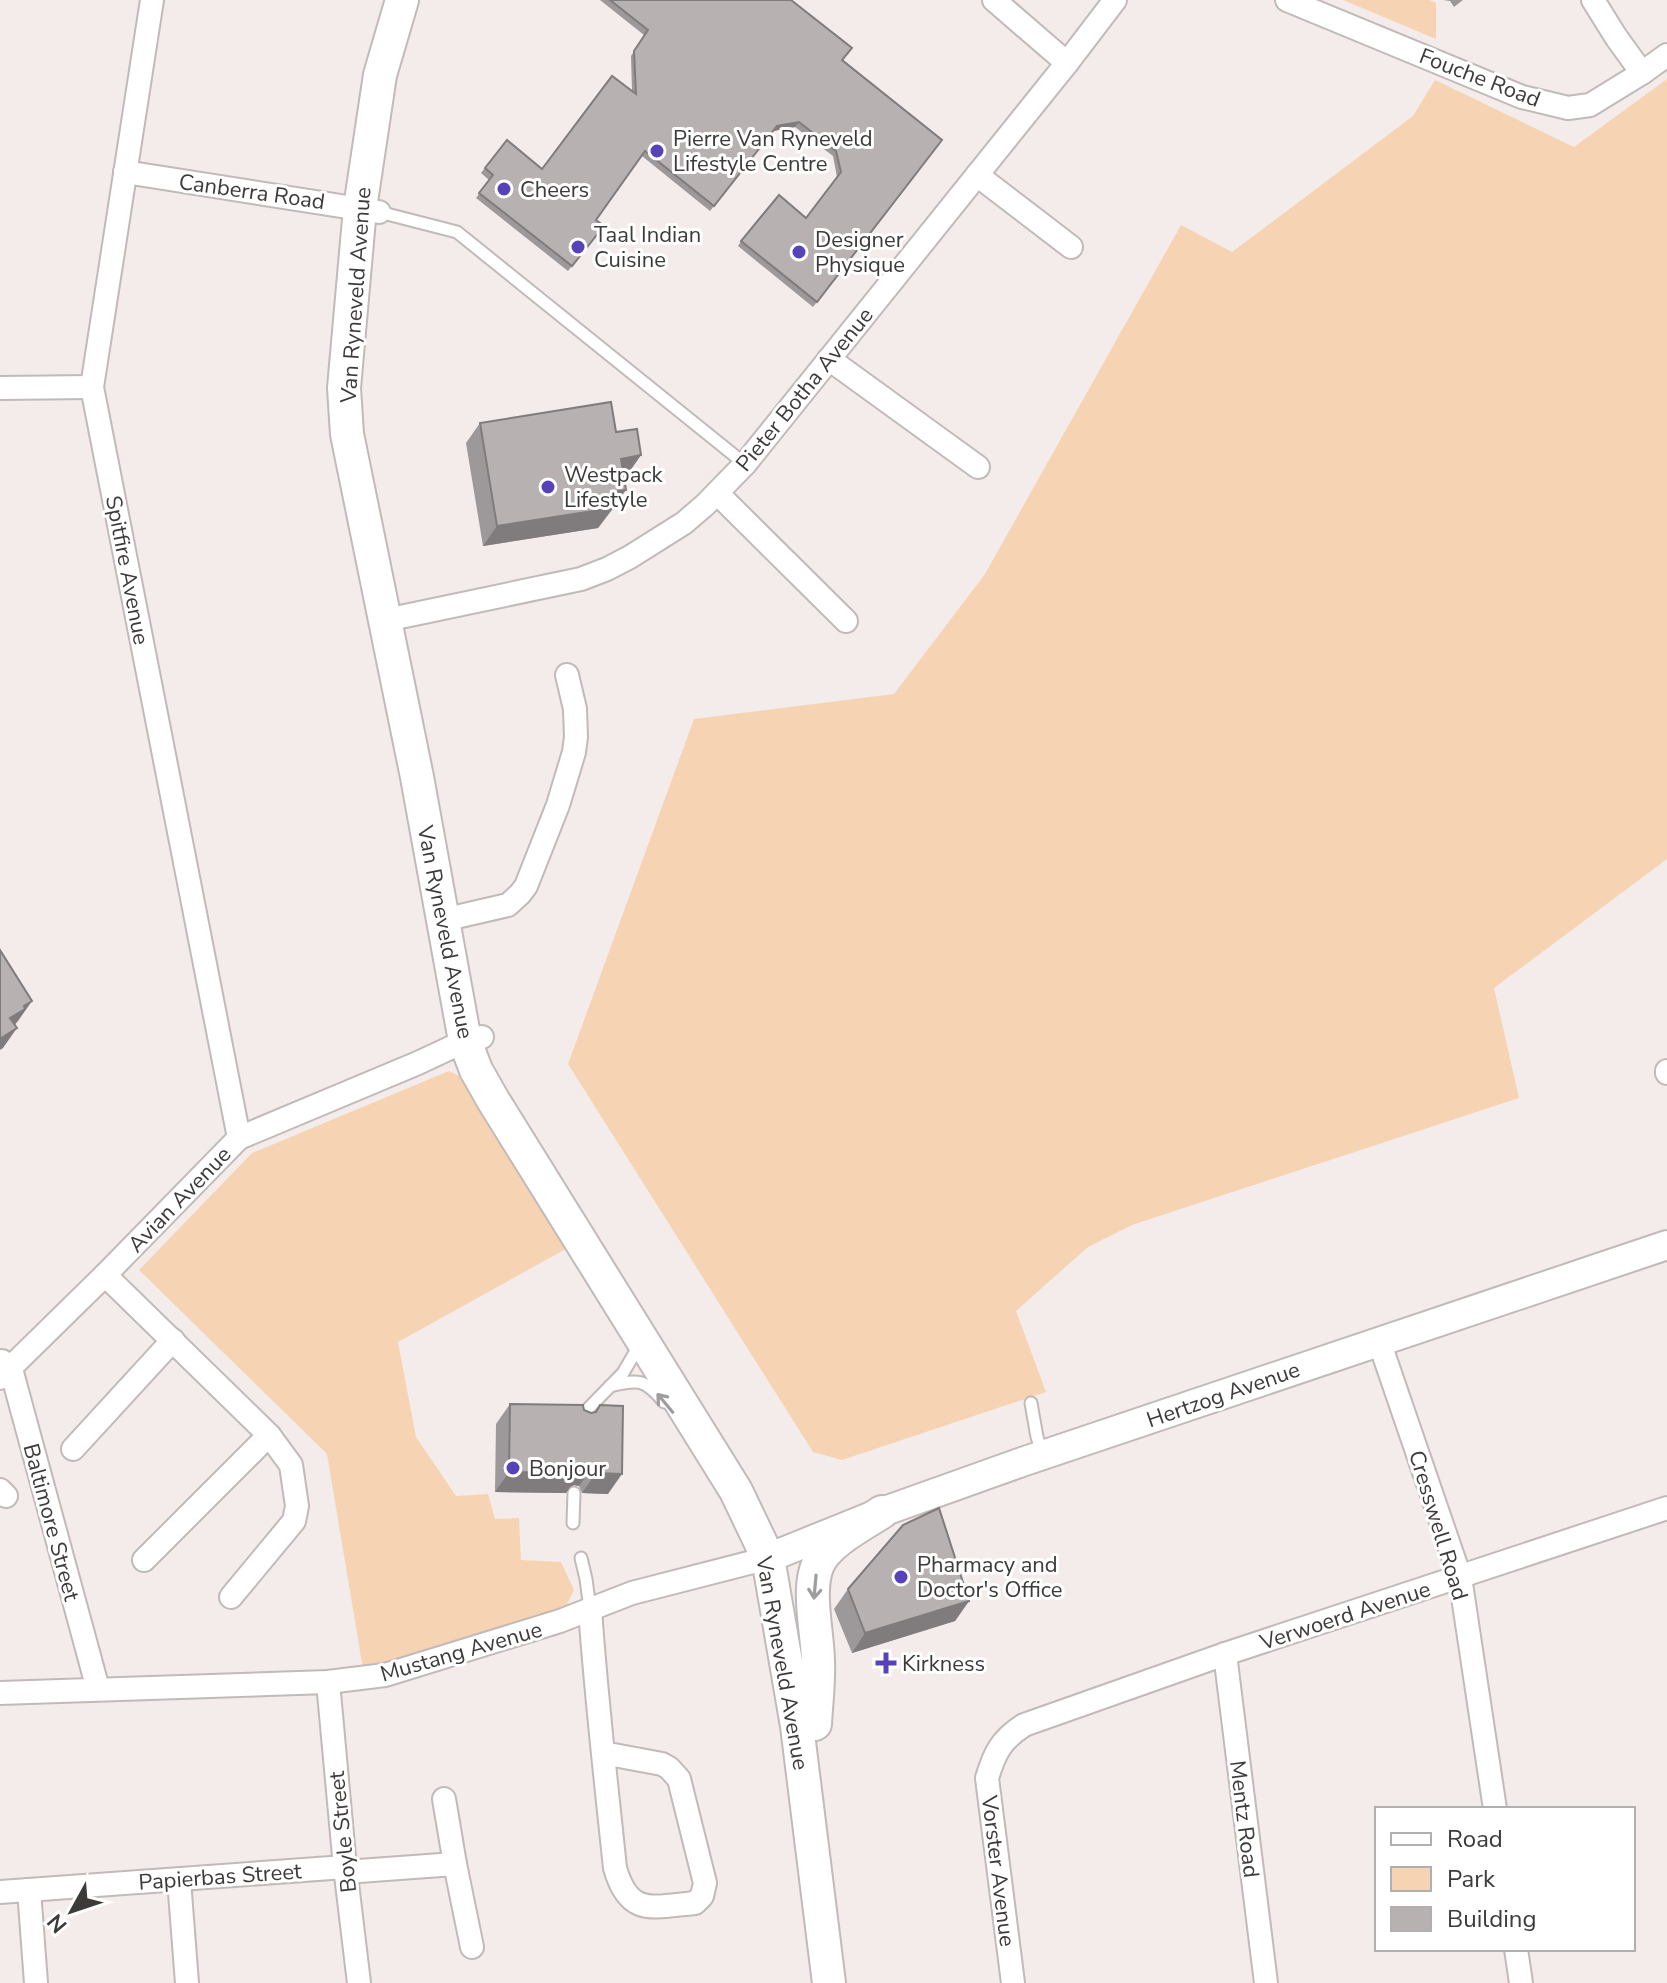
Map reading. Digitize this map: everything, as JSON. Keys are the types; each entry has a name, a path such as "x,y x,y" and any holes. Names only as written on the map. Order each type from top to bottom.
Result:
{"main road":[{"name":"Van Ryneveld Avenue","path":"402,0 380,75 370,210 364,380 366,432 394,619 474,1039 476,1070 775,1556 829,1983"},
{"name":"Van Ryneveld Avenue","path":"370,210 396,82 422,0"},
{"name":"Van Ryneveld Avenue","path":"474,1039 688,1375 749,1482 775,1556 815,1724 846,1983"},
{"path":"815,1724 819,1664 812,1590 817,1568 836,1543 882,1512"}],"street":[{"name":"Spitfire Avenue","path":"152,0 92,387 239,1138"},
{"path":"994,0 1067,63"},
{"name":"Pieter Botha Avenue","path":"394,619 581,579 630,557 684,523 745,464 1115,0"},
{"name":"Fouche Road","path":"1287,0 1522,97 1568,108 1590,105 1667,55"},
{"path":"1593,0 1642,73"},
{"name":"Canberra Road","path":"125,172 370,210"},
{"path":"977,175 1071,247"},
{"path":"829,359 978,467"},
{"path":"0,388 92,387"},
{"path":"717,493 846,621"},
{"path":"451,918 508,905 526,886 558,805 574,752 575,709 567,675"},
{"name":"Avian Avenue","path":"4,1368 105,1275 239,1138 474,1039"},
{"name":"Hertzog Avenue","path":"775,1556 882,1512 1667,1245"},
{"path":"105,1275 269,1435 291,1465 297,1506 294,1521 231,1597"},
{"path":"73,1449 173,1340"},
{"name":"Cresswell Road","path":"1379,1341 1460,1577 1495,1807"},
{"name":"Baltimore Street","path":"4,1368 98,1689"},
{"path":"144,1560 269,1435"},
{"name":"Verwoerd Avenue","path":"1024,1725 1225,1654 1667,1508"},
{"name":"Mustang Avenue","path":"0,1693 328,1682 385,1675 531,1631 632,1593 775,1556"},
{"path":"590,1609 603,1753 615,1868 620,1886 633,1902 653,1906 695,1903 702,1896 705,1883 679,1779 662,1764 603,1753"},
{"name":"Mentz Road","path":"1225,1654 1266,1983"},
{"name":"Boyle Street","path":"328,1682 359,1983"},
{"name":"Vorster Avenue","path":"1013,1983 987,1778 1001,1744 1024,1725"},
{"path":"444,1799 472,1947"},
{"name":"Papierbas Street","path":"0,1892 455,1864"},
{"path":"179,1880 187,1983"},
{"path":"29,1890 36,1983"},
{"path":"1516,1951 1521,1983"}],"lane":[{"path":"370,210 457,232 745,464"},
{"path":"577,1425 582,1415 623,1373 642,1340"},
{"path":"610,1386 636,1380 646,1383 711,1449"},
{"path":"1031,1403 1043,1456"},
{"path":"573,1523 574,1493"},
{"path":"581,1558 590,1609"}],"green space":[{"path":"1343,0 1430,0 1436,3 1436,39"},
{"path":"1667,79 1667,859 1494,988 1519,1098 1132,1225 1088,1247 1016,1311 1046,1392 842,1460 813,1452 568,1064 694,719 894,694 985,574 1181,225 1232,252 1413,116 1435,80 1574,147"},
{"path":"449,1071 485,1089 573,1245 398,1342 416,1437 456,1496 488,1494 495,1519 519,1518 521,1560 561,1562 574,1590 559,1621 376,1676 363,1669 327,1454 139,1270 252,1153"}],"building":[{"name":"Pierre Van Ryneveld Lifestyle Centre","path":"610,0 791,0 852,48 842,60 942,140 817,302 741,241 779,195 806,218 841,172 836,151 799,122 777,126 714,206 645,151 596,220 604,226 572,266 479,193 493,175 485,168 507,140 542,169 612,76 636,94 634,51 648,30"},
{"path":"611,402 616,432 637,429 641,455 621,459 626,490 610,492 612,508 497,526 480,423"},
{"path":"0,950 32,1001 10,1018 17,1028 0,1039"},
{"path":"510,1404 583,1405 584,1410 591,1413 596,1412 600,1405 623,1406 622,1474 596,1473 593,1466 587,1465 579,1473 509,1472"},
{"name":"Pharmacy and Doctor's Office","path":"939,1508 969,1601 865,1633 848,1589 903,1525"}],"place":[{"name":"Pierre Van Ryneveld Lifestyle Centre","path":"657,151"},
{"name":"Cheers","path":"504,189"},
{"name":"Taal Indian Cuisine","path":"578,247"},
{"name":"Designer Physique","path":"799,252"},
{"name":"Westpack Lifestyle","path":"548,487"},
{"name":"Bonjour","path":"513,1468"},
{"name":"Pharmacy and Doctor's Office","path":"901,1577"},
{"name":"Kirkness","path":"886,1663"}]}
